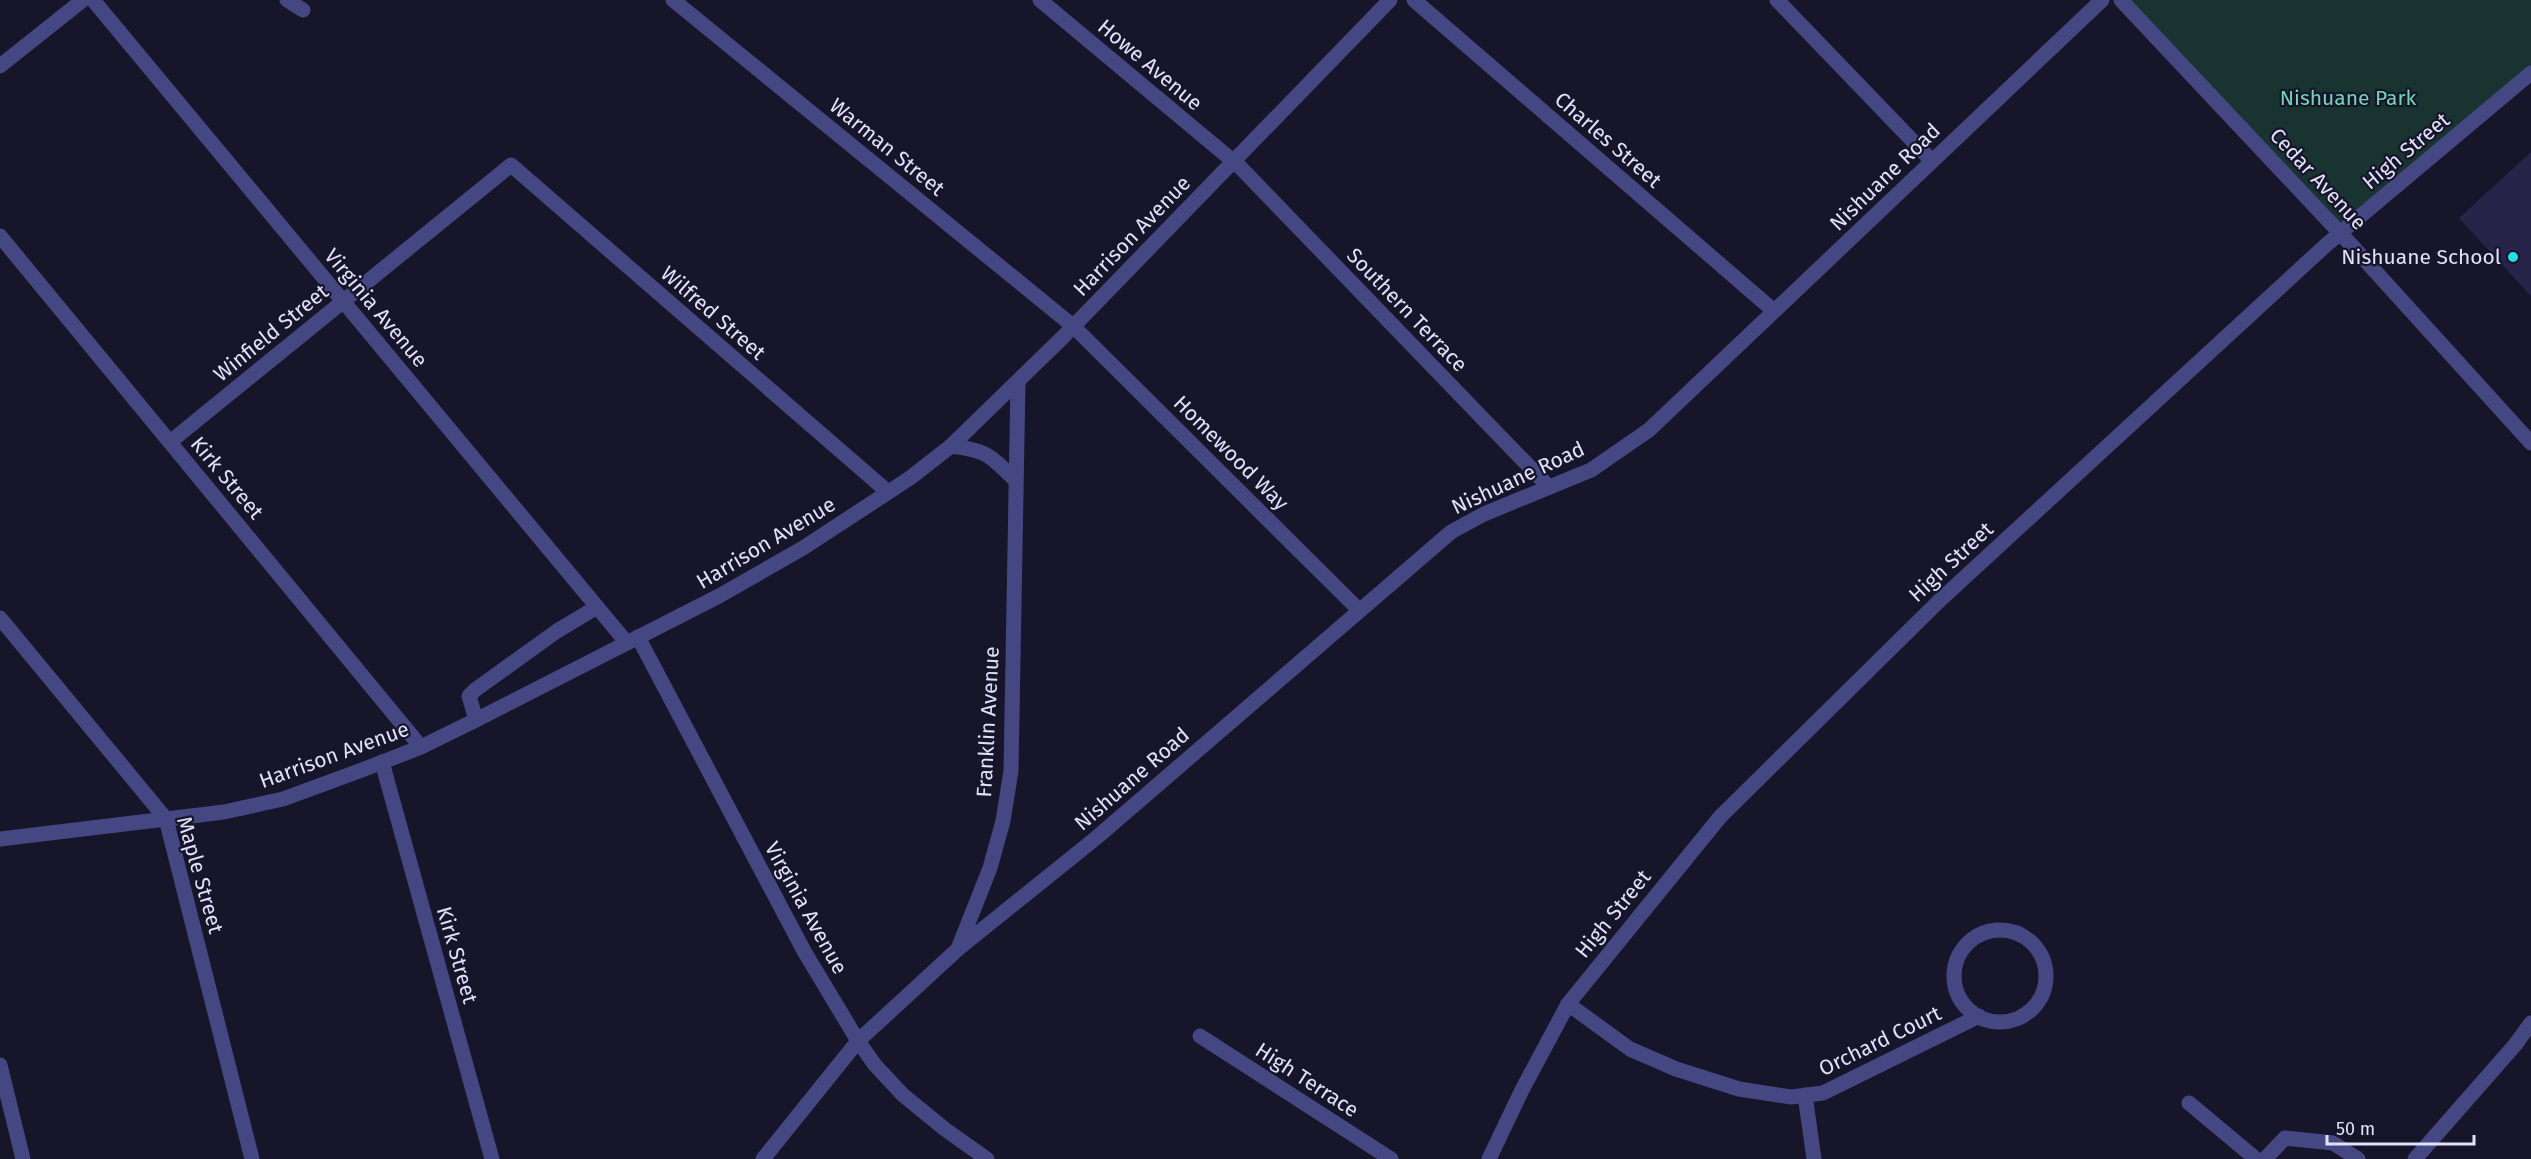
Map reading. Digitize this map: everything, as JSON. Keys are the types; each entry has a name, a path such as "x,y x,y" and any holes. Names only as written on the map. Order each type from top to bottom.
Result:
{"street":[{"path":"0,66 82,0"},
{"name":"Virginia Avenue","path":"93,0 597,607 633,640 804,951 858,1041 875,1065 903,1095 987,1159"},
{"path":"287,0 303,10"},
{"name":"Warman Street","path":"673,0 1073,326"},
{"name":"Howe Avenue","path":"1040,0 1233,161"},
{"name":"Harrison Avenue","path":"0,839 224,812 283,799 421,747 719,596 785,559 888,492 951,446 1018,382 1390,0"},
{"name":"Charles Street","path":"1414,0 1774,311"},
{"path":"1777,0 1932,161"},
{"name":"Nishuane Road","path":"958,949 1096,838 1451,532 1484,514 1591,470 1649,430 2102,0"},
{"name":"Cedar Avenue","path":"2121,0 2340,233 2531,443"},
{"name":"High Street","path":"1490,1159 1522,1090 1568,1004 1720,817 1939,601 2340,233 2531,73"},
{"name":"Southern Terrace","path":"1233,161 1549,487"},
{"name":"Winfield Street","path":"170,442 511,165"},
{"name":"Wilfred Street","path":"511,165 888,492"},
{"name":"Kirk Street","path":"0,236 421,747"},
{"name":"Homewood Way","path":"1073,326 1359,610"},
{"name":"Franklin Avenue","path":"763,1159 858,1041 958,949 990,868 1003,821 1011,771 1014,480 1018,382"},
{"path":"951,446 976,449 995,460 1014,480"},
{"path":"476,720 469,696 475,690 557,631 597,607"},
{"name":"Maple Street","path":"0,618 166,819 252,1159"},
{"name":"Kirk Street","path":"381,762 492,1159"},
{"path":"1987,932 2011,932 2024,937 2040,954 2045,968 2046,982 2042,996 2026,1014 2013,1020 1999,1022 1979,1016 1962,1003 1956,990 1956,968 1964,948 1987,932"},
{"name":"Orchard Court","path":"1568,1004 1630,1050 1676,1069 1739,1089 1791,1097 1823,1093 1979,1016"},
{"path":"2415,1159 2515,1046 2531,1023"},
{"name":"High Terrace","path":"1200,1036 1391,1159"},
{"path":"0,1065 23,1159"},
{"path":"1805,1095 1814,1159"},
{"path":"2189,1103 2256,1159"},
{"path":"2265,1159 2285,1138 2332,1143 2358,1159"}],"green space":[{"name":"Nishuane Park","path":"2128,0 2531,0 2531,76 2340,233"}],"building":[{"name":"Nishuane School","path":"2531,152 2531,296 2459,218"}],"place":[{"name":"Nishuane School","path":"2513,257"}]}
